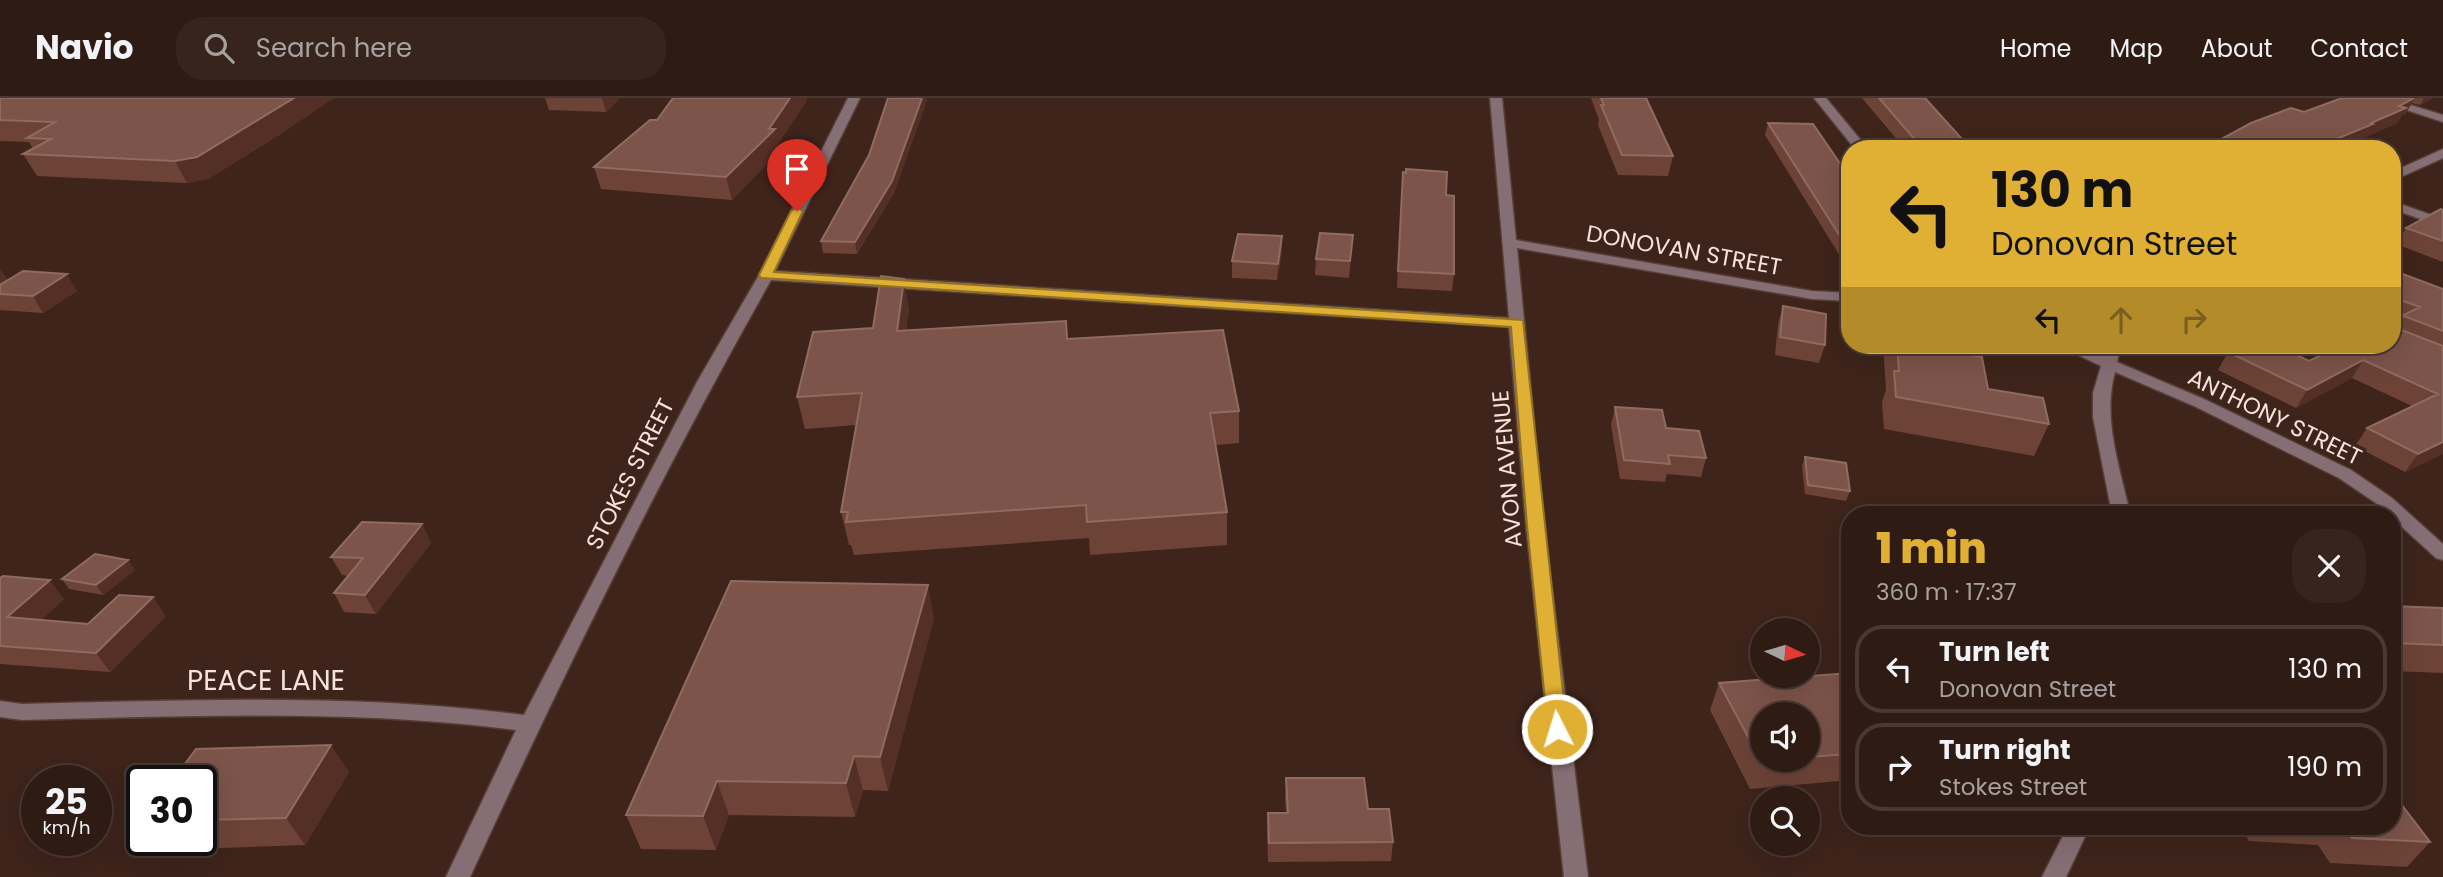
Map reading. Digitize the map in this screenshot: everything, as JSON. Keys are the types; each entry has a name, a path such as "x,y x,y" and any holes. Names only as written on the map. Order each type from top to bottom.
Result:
{"street":[{"name":"STOKES STREET","path":"458,877 530,723 705,382 766,275 854,98"},
{"name":"AVON AVENUE","path":"1496,98 1535,525 1576,877"},
{"path":"1820,98 1855,140"},
{"path":"2376,98 2443,119"},
{"path":"2401,173 2443,153"},
{"path":"2401,208 2443,223"},
{"name":"DONOVAN STREET","path":"1511,243 1812,295 1841,297"},
{"path":"766,275 1518,323"},
{"name":"ANTHONY STREET","path":"2085,354 2200,403 2345,474 2389,506"},
{"path":"2112,354 2101,393 2101,417 2118,506"},
{"name":"ANTHONY STREET","path":"2401,516 2443,554"},
{"name":"PEACE LANE","path":"0,709 22,712 180,707 362,709 466,715 530,723"},
{"path":"2054,877 2075,835"}],"building":[{"path":"0,98 294,98 197,157 175,161 23,154 51,139 27,138 55,122 0,120"},
{"path":"673,98 790,98 769,129 775,129 726,177 594,167 650,120 657,120"},
{"path":"888,98 922,98 892,181 855,242 821,241 869,155"},
{"path":"1601,98 1646,98 1673,156 1622,155 1601,105 1604,105"},
{"path":"1879,98 1925,98 1963,140 1915,140"},
{"path":"2342,98 2414,98 2399,106 2406,108 2334,140 2219,140 2251,123 2291,108 2304,112"},
{"path":"1768,123 1813,124 1841,165 1841,238"},
{"path":"1406,169 1447,172 1446,195 1454,196 1454,274 1398,271 1403,172 1406,173"},
{"path":"2441,209 2443,241 2406,228"},
{"path":"1320,233 1353,235 1350,261 1316,259"},
{"path":"1238,234 1282,236 1278,264 1232,261"},
{"path":"23,271 67,274 33,296 0,294 0,285"},
{"path":"2401,273 2443,289 2443,331 2404,316 2401,318 2401,316 2420,307 2401,300"},
{"path":"881,276 904,279 897,331 1066,321 1067,339 1223,330 1239,411 1210,413 1227,512 1087,522 1086,505 846,522 848,512 841,512 862,393 797,397 813,332 873,328"},
{"path":"1783,306 1826,314 1825,345 1780,337"},
{"path":"2401,330 2443,346 2443,442 2418,454 2367,428 2438,394 2363,360 2307,390 2232,354 2294,354 2309,361 2323,354 2401,354"},
{"path":"1898,354 1964,354 1982,357 1988,389 2043,398 2049,424 1896,397 1894,371 1899,371"},
{"path":"1615,407 1662,410 1666,428 1699,431 1706,458 1668,455 1670,464 1624,460"},
{"path":"1805,457 1846,463 1850,491 1808,485"},
{"path":"362,522 422,524 365,595 334,593 363,558 331,557"},
{"path":"95,554 128,560 96,585 62,579"},
{"path":"3,576 50,580 7,617 88,624 119,595 153,597 96,653 0,646 0,578"},
{"path":"731,581 928,585 880,757 854,756 846,783 717,781 703,816 626,815"},
{"path":"2401,606 2443,608 2443,645 2401,643"},
{"path":"1841,674 1841,755 1820,756 1820,702 1750,702 1750,741 1719,683 1750,681 1750,688 1820,688 1820,675"},
{"path":"331,745 286,818 217,820 217,765 184,765 196,749"},
{"path":"1286,778 1364,778 1368,809 1389,809 1393,842 1269,843 1268,813 1288,813"},
{"path":"2401,804 2430,842 2352,838 2350,835 2401,835"}],"route":[{"path":"797,211 766,275 1153,302 1518,323 1535,525 1549,632 1557,729"}]}
